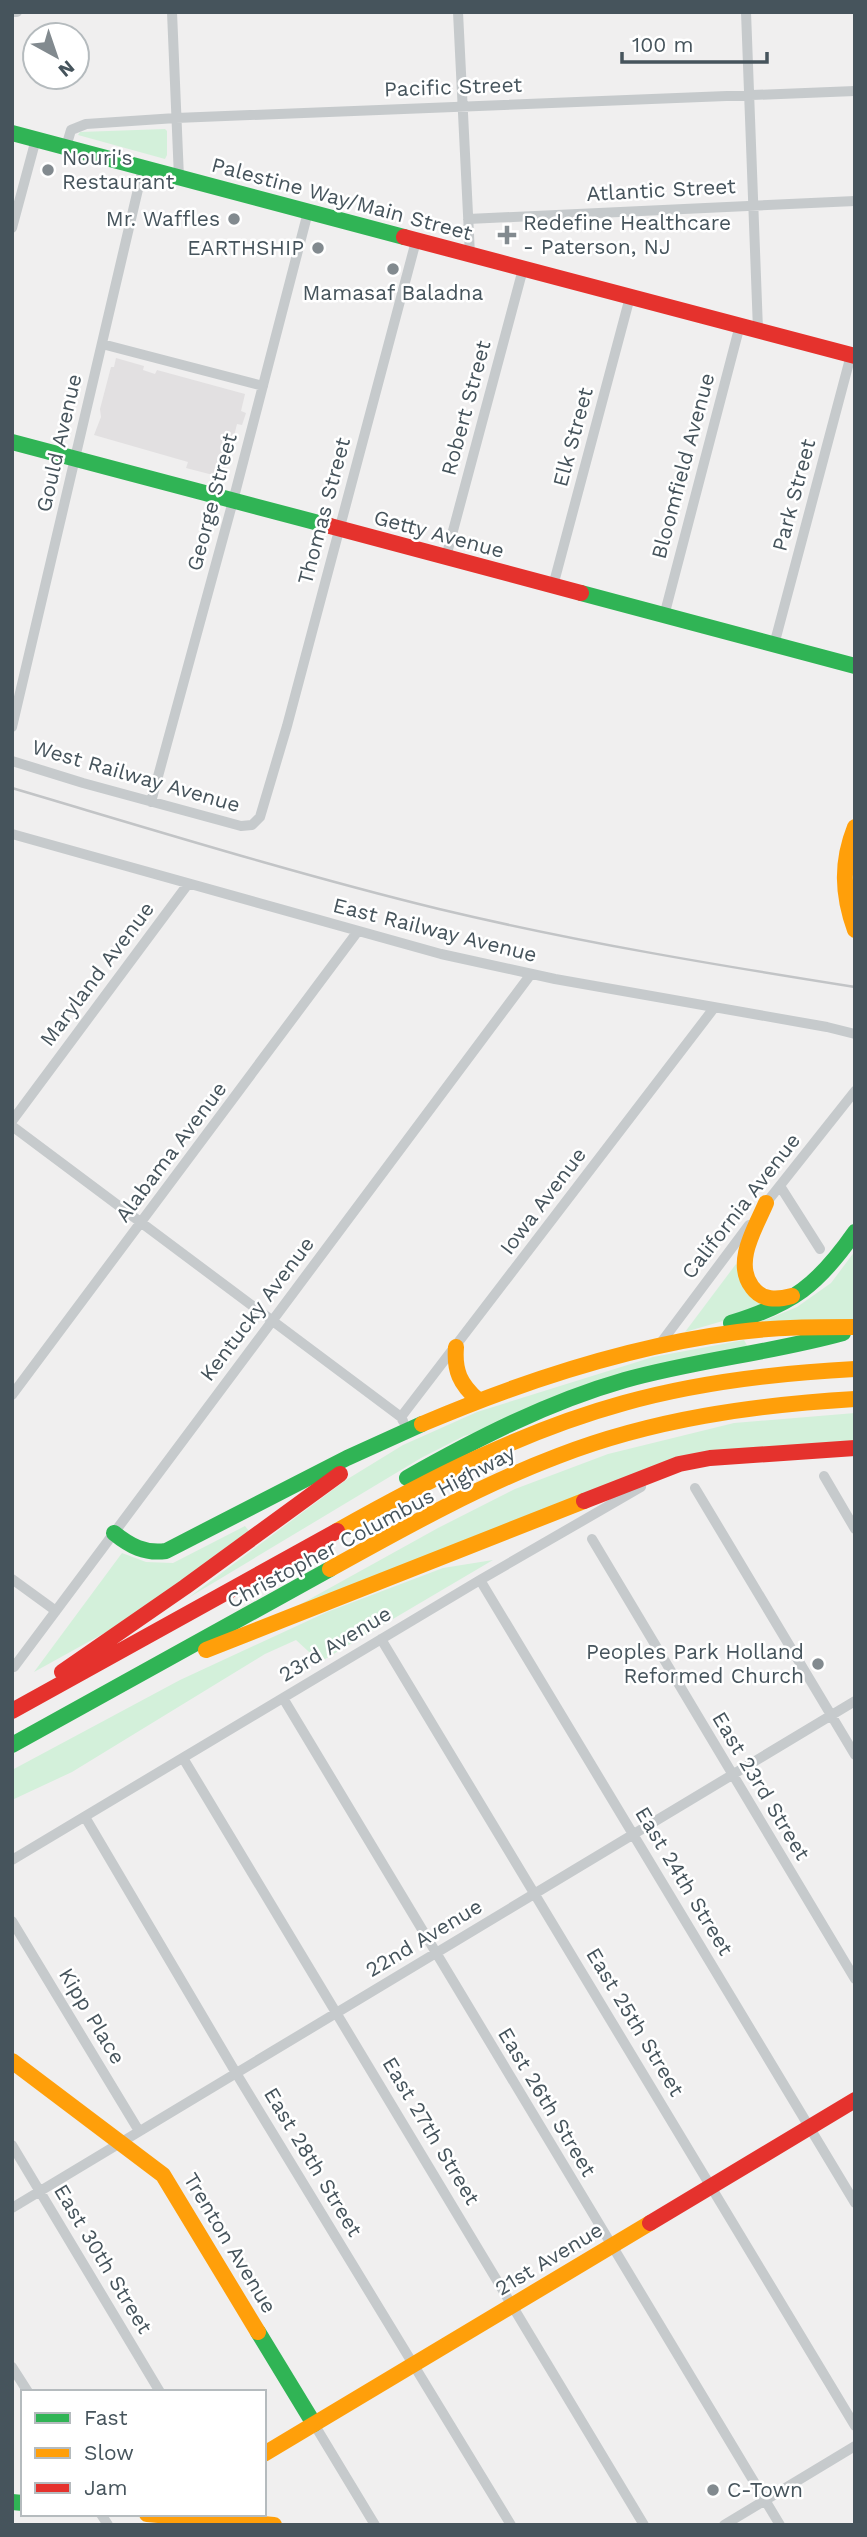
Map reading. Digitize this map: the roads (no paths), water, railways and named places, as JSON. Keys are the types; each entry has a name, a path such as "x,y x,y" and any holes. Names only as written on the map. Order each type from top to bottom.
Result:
{"main road":[{"name":"Palestine Way/Main Street","path":"12,133 853,355"},
{"name":"Getty Avenue","path":"12,442 855,666"},
{"path":"855,827 845,858 844,882 850,918 855,930"},
{"path":"766,1203 744,1261 747,1283 759,1296 772,1299 781,1299 806,1290"},
{"path":"684,1340 773,1311 806,1290 826,1271 855,1232"},
{"path":"12,1709 134,1620 185,1587 404,1424 586,1364 659,1345 772,1329 855,1328"},
{"path":"160,1631 186,1605 475,1439 528,1415 625,1380 687,1365 809,1344 855,1328"},
{"path":"456,1348 453,1367 460,1381 478,1400"},
{"name":"Christopher Columbus Highway","path":"12,1709 160,1631 427,1482 492,1450 556,1424 624,1403 704,1385 774,1374 855,1369"},
{"name":"Christopher Columbus Highway","path":"12,1745 457,1500 548,1460 616,1437 696,1417 790,1403 855,1399"},
{"path":"114,1533 135,1548 149,1553 166,1551 386,1440"},
{"path":"117,1687 382,1579 679,1464 710,1458 855,1448"},
{"path":"814,1451 855,1455"},
{"name":"Trenton Avenue","path":"12,2061 163,2175 314,2424"},
{"name":"21st Avenue","path":"266,2453 855,2100"},
{"path":"173,2516 274,2525"}],"street":[{"path":"172,12 179,178"},
{"path":"458,12 470,255"},
{"path":"746,12 758,330"},
{"name":"Pacific Street","path":"66,147 71,130 86,124 176,118 855,91"},
{"path":"12,228 36,139"},
{"name":"Gould Avenue","path":"12,727 143,168"},
{"name":"Atlantic Street","path":"468,219 855,201"},
{"name":"George Street","path":"150,802 233,501 308,212"},
{"name":"Thomas Street","path":"268,791 416,241"},
{"name":"Robert Street","path":"446,557 523,269"},
{"name":"Elk Street","path":"553,586 631,297"},
{"name":"Bloomfield Avenue","path":"664,616 740,326"},
{"path":"102,344 263,386"},
{"name":"Park Street","path":"774,645 853,355"},
{"name":"West Railway Avenue","path":"12,761 150,802 248,826 260,817 268,791"},
{"name":"East Railway Avenue","path":"14,838 441,954 531,974 855,1034"},
{"name":"Maryland Avenue","path":"12,1124 188,884"},
{"name":"Alabama Avenue","path":"12,1395 143,1223 358,931"},
{"name":"Kentucky Avenue","path":"14,1667 531,974"},
{"name":"Iowa Avenue","path":"404,1424 456,1348 714,1008"},
{"name":"California Avenue","path":"659,1345 855,1091"},
{"path":"12,1124 404,1424"},
{"path":"780,1186 820,1248"},
{"name":"23rd Avenue","path":"12,1860 679,1464"},
{"path":"824,1476 855,1529"},
{"path":"695,1488 855,1755"},
{"name":"East 23rd Street","path":"592,1539 855,1979"},
{"path":"12,1579 56,1611"},
{"name":"East 24th Street","path":"480,1580 855,2203"},
{"name":"East 25th Street","path":"381,1639 855,2426"},
{"name":"East 26th Street","path":"283,1698 780,2525"},
{"name":"22nd Avenue","path":"12,2207 855,1701"},
{"name":"East 27th Street","path":"183,1758 644,2525"},
{"name":"East 28th Street","path":"85,1817 236,2073 511,2525"},
{"name":"Kipp Place","path":"12,1921 139,2131"},
{"name":"East 30th Street","path":"12,2145 159,2390"},
{"path":"12,2367 27,2390"},
{"path":"314,2424 375,2525"},
{"path":"724,2525 855,2446"}],"railway":[{"path":"12,788 278,866 439,909 595,942 855,987"}],"place":[{"name":"Nouri's Restaurant","path":"48,170"},
{"name":"Mr. Waffles","path":"234,219"},
{"name":"Redefine Healthcare - Paterson, NJ","path":"507,235"},
{"name":"EARTHSHIP","path":"318,248"},
{"name":"Mamasaf Baladna","path":"393,269"},
{"name":"Peoples Park Holland Reformed Church","path":"818,1664"},
{"name":"C-Town","path":"713,2490"}]}
